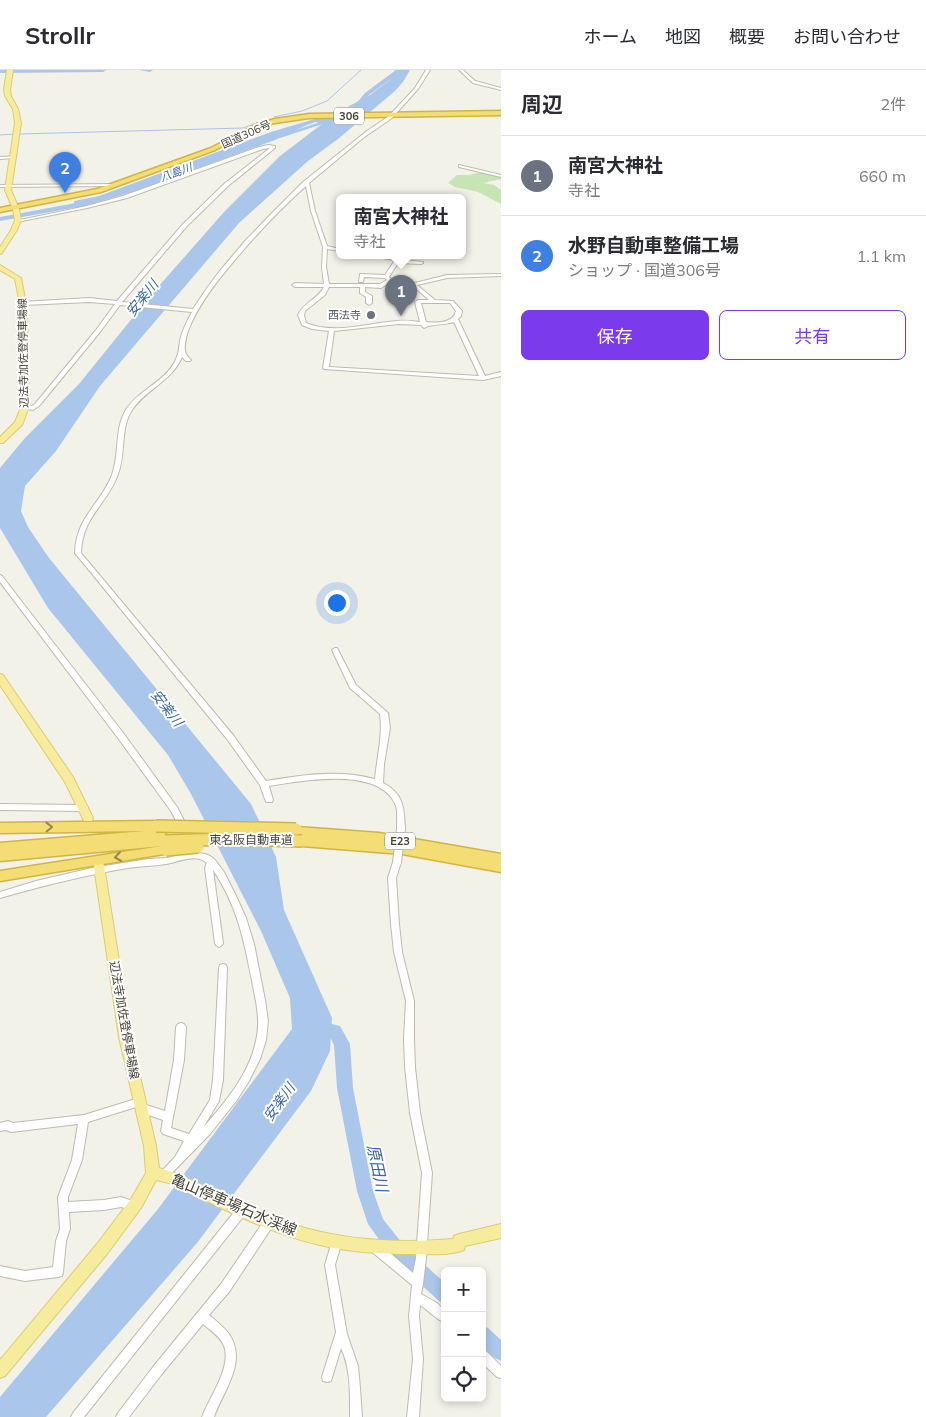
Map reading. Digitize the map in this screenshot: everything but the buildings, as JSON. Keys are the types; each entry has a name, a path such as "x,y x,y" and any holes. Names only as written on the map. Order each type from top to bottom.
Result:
{"highway":[{"name":"国道306号","path":"0,210 82,196 213,148 264,124 309,116 464,115 501,112"},
{"path":"0,828 162,838 298,834"},
{"name":"東名阪自動車道","path":"298,834 455,858 501,868"},
{"name":"東名阪自動車道","path":"0,848 162,838 298,834 360,836 501,859"},
{"path":"0,876 162,838"},
{"name":"東名阪自動車道","path":"0,856 162,838"}],"main road":[{"path":"0,252 14,230 17,220 15,208 8,192 18,117 5,94 10,70"},
{"name":"辺法寺加佐登停車場線","path":"0,267 18,278 24,303 25,408 19,423 0,441"},
{"path":"0,677 10,695 64,768 75,787 86,813"},
{"name":"辺法寺加佐登停車場線","path":"100,869 121,1018 150,1146 162,1175"},
{"path":"0,1371 75,1283 134,1206 162,1175"},
{"name":"亀山停車場石水渓線","path":"162,1175 304,1234 337,1241 417,1250 459,1245 459,1241 501,1231"}],"street":[{"path":"269,800 264,784 224,729 78,553 78,541 86,520 110,484 117,468 127,413 133,405 173,371 180,360 184,333 191,310 260,226 306,183 390,115 417,90 428,70"},
{"path":"461,70 474,82 501,89"},
{"path":"17,220 87,207 121,198 261,148 272,147 208,202 178,233 37,405 33,408 25,408"},
{"path":"0,158 14,157"},
{"path":"461,166 501,176"},
{"path":"306,183 308,184 313,211 325,247 324,267 326,285 323,294 304,308 301,315 304,324 331,329 397,322 424,326 455,319 459,312 451,302 418,302 424,326"},
{"path":"0,186 114,185"},
{"path":"325,247 336,249"},
{"path":"295,285 361,284 381,286 388,279 398,259"},
{"path":"403,259 421,263"},
{"path":"415,284 425,279 470,274 501,275"},
{"path":"369,303 369,296 363,293 362,275 415,284 434,301"},
{"path":"24,303 83,300 191,310"},
{"path":"455,319 483,378"},
{"path":"331,329 332,333 326,368 483,378 501,374"},
{"path":"182,349 188,360"},
{"path":"0,578 174,808 195,852 194,856"},
{"path":"336,650 353,686 384,713 386,728 379,784"},
{"path":"264,784 349,775 360,776 379,784 396,797 402,817 397,862 392,878 395,924 398,952 410,1002 408,1039 410,1067 415,1113 424,1146 427,1173 417,1250 418,1282 414,1316 418,1359 413,1417"},
{"path":"0,807 86,813"},
{"path":"0,895 100,869 168,861 186,855 208,858 228,888 243,921 254,964 263,1022 258,1055 250,1071 222,1110 194,1144 162,1175"},
{"path":"211,863 209,868 219,943"},
{"path":"178,1160 214,1102 218,1080 223,968"},
{"path":"181,1027 179,1060 166,1131 190,1139"},
{"path":"0,1127 8,1126 11,1128 84,1119 140,1105 169,1118"},
{"path":"0,1271 25,1276 58,1272 61,1241 65,1229 63,1196 78,1160 84,1119"},
{"path":"64,1207 104,1205 121,1202 134,1206"},
{"path":"77,1417 241,1208"},
{"path":"122,1417 243,1264 270,1221"},
{"path":"326,1377 340,1335 341,1326 330,1266 337,1241"},
{"path":"377,1245 418,1282"},
{"path":"415,1297 433,1307 441,1314"},
{"path":"202,1316 226,1338 232,1353 230,1365 208,1417"},
{"path":"340,1335 351,1362 356,1397 356,1417"},
{"path":"484,1357 501,1373"}],"green space":[{"path":"481,172 501,177 501,179 483,183 494,185 501,190 501,204 478,192 455,187 448,183 457,175"}],"water":[{"path":"395,70 410,70 395,91 338,139 308,161 239,223 100,386 56,451 25,486 21,511 28,527 49,558 251,804 276,857 284,910 332,1018 330,1051 311,1091 197,1243 46,1417 0,1417 0,1397 158,1209 292,1029 290,998 261,931 191,794 168,755 48,608 0,528 0,468 25,438 79,384 151,295 224,212 280,156 322,124 316,122 307,125 275,140 132,192 75,209 74,201 99,196 271,132 338,112 370,95 391,79"}],"waterway":[{"path":"0,71 103,70"},
{"path":"142,70 150,70"},
{"path":"274,117 302,111 327,101 361,70"},
{"name":"安楽川","path":"352,112 367,94 400,70"},
{"path":"20,134 243,128 268,119"},
{"name":"八島川","path":"278,137 335,119"},
{"path":"0,135 14,134"},
{"name":"八島川","path":"0,219 92,202"},
{"name":"原田川","path":"324,1029 335,1031 342,1044 345,1088 365,1191 376,1224 399,1253 441,1291"},
{"name":"原田川","path":"486,1338 501,1352"}],"place":[{"name":"水野自動車整備工場","path":"65,193"},
{"name":"西法寺","path":"371,315"},
{"name":"南宮大神社","path":"401,316"}]}
